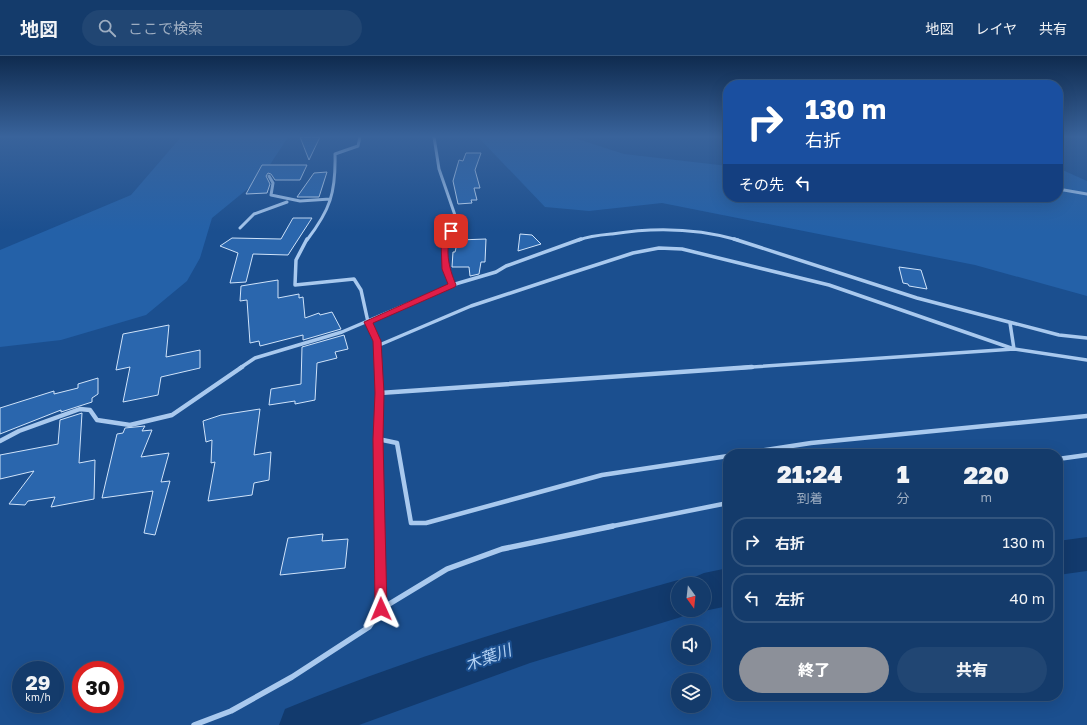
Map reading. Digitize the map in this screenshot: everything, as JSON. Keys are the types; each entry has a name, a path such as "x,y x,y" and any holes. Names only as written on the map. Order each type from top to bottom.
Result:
{"street":[{"path":"336,168 330,199 324,217 303,245 296,260 295,285 354,279 362,290 368,322 377,346 380,393 378,439 381,609"},
{"path":"438,168 441,181 457,221 444,240 446,269 452,285"},
{"path":"269,176 273,183 271,195 289,201 308,202 330,199"},
{"path":"1063,190 1087,194"},
{"path":"240,228 245,218 256,212 289,201"},
{"path":"0,441 19,430 80,409 90,410 97,420 130,425 172,415 255,358 313,342 368,322 452,285 496,272 506,266 518,264 520,261 585,238 640,229 683,229 727,237 791,256 917,298 1059,335 1087,338"},
{"path":"377,346 412,328 468,306 633,253 660,248 682,249 829,285 1014,349 1087,360"},
{"path":"1010,323 1014,349"},
{"path":"380,393 1014,349"},
{"path":"772,449 811,443 1087,416"},
{"path":"378,439 397,443 411,523 426,523 602,475 723,457"},
{"path":"1063,458 1087,455"},
{"path":"194,725 231,711 292,677 369,627 381,609 447,569 502,549 723,504"}],"shaded area":[{"path":"154,168 268,168 262,177 212,218 200,258 187,281 146,315 61,340 0,347 0,250 131,195"},
{"path":"508,168 723,168 723,202 1063,202 1063,170 1087,181 1087,296 975,265 662,203 589,211 545,207"}],"building":[{"path":"260,168 305,168 300,180 275,180 271,174 268,173 266,176 270,184 267,193 246,194"},
{"path":"457,168 476,168 480,188 474,188 477,200 471,200 472,203 458,204 453,181"},
{"path":"327,172 319,197 297,197 314,173"},
{"path":"293,218 312,218 288,255 253,254 246,282 230,283 238,253 220,246 232,238 281,239"},
{"path":"520,234 532,235 541,244 518,251"},
{"path":"486,239 485,262 481,262 479,274 470,276 469,267 452,267 453,252 455,252 458,240"},
{"path":"899,267 921,270 927,289 909,286 908,284 903,283"},
{"path":"278,280 278,298 299,294 299,298 303,297 305,318 319,313 320,315 332,312 341,329 303,340 303,335 260,346 259,341 250,343 247,300 240,301 241,286"},
{"path":"169,325 166,357 200,350 200,368 161,377 158,395 123,402 130,367 116,370 123,334"},
{"path":"344,335 348,349 335,352 337,358 317,363 315,400 295,404 295,401 269,405 271,389 301,384 302,347"},
{"path":"98,378 98,394 92,398 92,402 61,412 61,410 0,434 0,408 54,391 54,394 78,388 78,384"},
{"path":"260,409 254,455 271,452 269,480 254,483 252,495 208,501 215,462 211,463 212,440 206,442 203,421 221,415"},
{"path":"82,413 79,463 95,460 94,499 51,507 55,497 28,501 25,505 9,504 34,471 0,479 0,455 58,444 60,420"},
{"path":"145,426 142,431 152,430 141,457 169,453 161,482 170,481 155,535 144,533 153,491 102,498 117,434 123,433 125,428"},
{"path":"323,534 322,541 348,539 345,568 280,575 288,538"}],"waterway":[{"name":"木葉川","path":"1063,557 1087,554"},
{"name":"木葉川","path":"711,591 723,588"},
{"name":"木葉川","path":"301,725 431,676 530,642 671,601"}],"route":[{"path":"381,609 378,439 380,393 377,341 368,322 452,285 446,269 444,240 451,231"}]}
